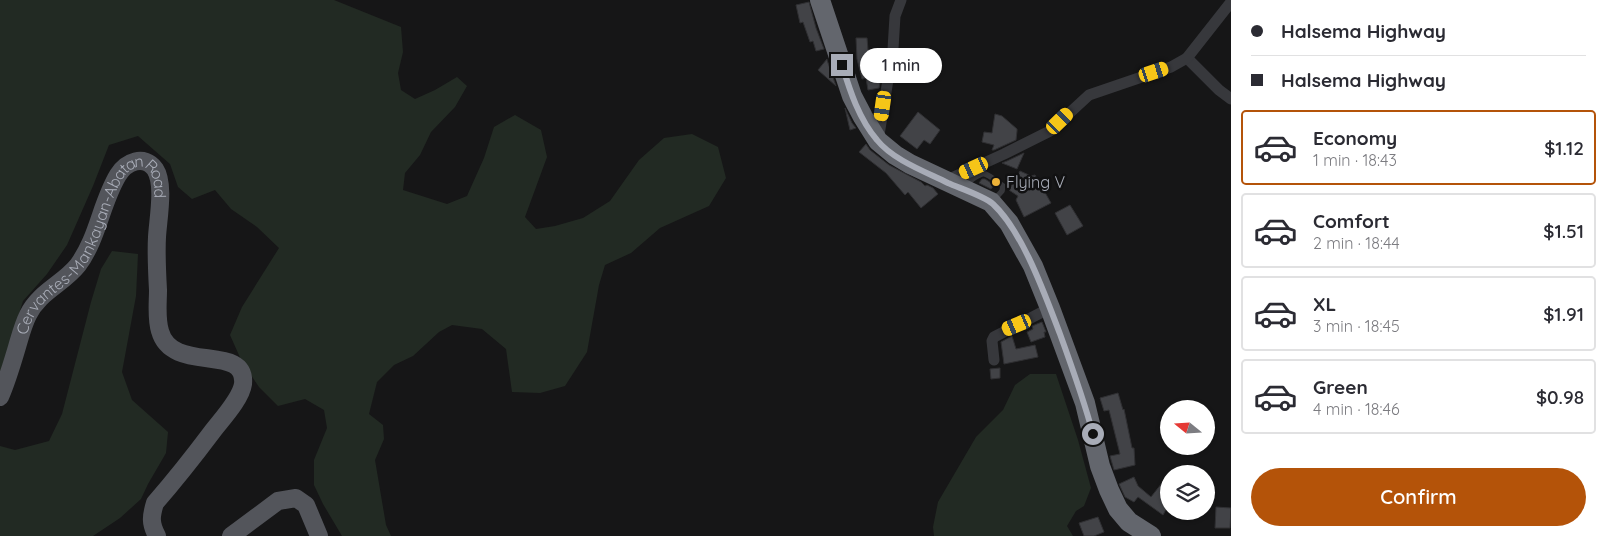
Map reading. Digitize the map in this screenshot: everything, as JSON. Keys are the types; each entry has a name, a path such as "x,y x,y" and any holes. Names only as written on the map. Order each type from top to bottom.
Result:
{"highway":[{"path":"820,0 852,96 862,117 878,141 894,155 910,164 991,202 1009,223 1033,266 1050,308 1085,403 1100,466 1109,490 1118,509 1129,522 1151,536"}],"main road":[{"name":"Cervantes-Mankayan-Abatan Road","path":"0,398 27,316 35,303 79,264 119,174 134,161 139,160 148,163 158,175 160,192 157,239 158,316 160,331 164,340 180,354 230,362 238,368 242,375 243,386 233,406 156,503 151,517 152,527 157,536"},
{"path":"231,536 278,501 296,498 306,504 319,536"}],"street":[{"path":"878,141 893,49 895,16 901,0"},
{"path":"952,184 1004,154 1050,131 1089,95 1171,67 1187,58 1231,2"},
{"path":"1187,58 1219,90 1231,99"},
{"path":"994,360 992,341 994,337 1050,308"}],"shaded area":[{"path":"0,0 334,0 401,27 403,52 398,73 401,90 415,99 457,77 467,86 455,107 431,132 420,155 405,173 403,190 447,204 467,196 484,158 494,127 515,115 541,130 547,157 525,217 536,229 583,218 610,201 639,160 664,138 692,134 718,147 726,178 709,206 660,228 631,253 605,265 599,285 587,352 565,386 540,393 512,392 506,349 482,329 452,325 439,332 413,356 394,365 377,382 369,414 383,425 384,439 375,460 386,525 391,536 342,536 314,485 314,460 327,428 324,410 305,399 278,406 259,387 242,362 230,335 242,307 279,248 257,227 231,209 215,190 192,199 178,187 170,164 138,136 109,145 67,245 47,274 23,301 0,374"},
{"path":"112,251 138,254 136,296 122,372 132,400 168,432 166,453 141,499 120,518 93,536 0,536 0,446 15,450 49,441 62,414 101,269"},
{"path":"1030,374 1056,374 1078,440 1091,488 1084,506 1076,511 1067,526 1073,536 934,536 933,527 938,502 976,437 1003,410 1015,385"}],"building":[{"path":"809,2 824,49 816,51 813,41 810,42 803,22 800,23 796,5"},
{"path":"856,38 867,38 868,50 874,49 879,59 881,59 883,66 879,88 868,90 866,78 862,79 857,59"},
{"path":"827,60 836,86 818,70"},
{"path":"845,108 852,123 856,128 850,130"},
{"path":"918,112 940,130 930,144 924,140 917,149 900,136"},
{"path":"995,114 1002,116 1017,131 1016,140 992,150 994,145 982,142 984,132 992,133"},
{"path":"866,144 870,150 889,165 925,186 933,188 938,194 921,208 908,192 905,195 886,173 859,152"},
{"path":"1024,153 1017,169 1002,163 1007,161"},
{"path":"1020,171 1031,176 1035,175 1051,203 1024,217 1016,200 1018,196 1009,190"},
{"path":"982,179 994,185 991,189 979,183"},
{"path":"1070,205 1083,226 1067,235 1055,213"},
{"path":"1042,322 1046,332 1044,332 1045,337 1031,342 1027,332 1033,329 1032,326"},
{"path":"1012,336 1016,349 1035,345 1038,357 1004,364 1001,342"},
{"path":"1000,368 1000,378 991,379 990,369"},
{"path":"1118,393 1124,409 1132,448 1134,448 1135,465 1114,470 1110,456 1120,454 1109,410 1104,411 1100,398"},
{"path":"1134,477 1138,486 1151,497 1160,486 1160,513 1138,497 1134,502 1125,497 1119,484"},
{"path":"1216,507 1231,508 1230,528 1215,528"},
{"path":"1098,517 1104,532 1094,536 1084,536 1079,523"}],"place":[{"name":"Flying V","path":"996,182"}],"route":[{"path":"842,65 852,96 862,117 878,141 894,155 910,164 991,202 1009,223 1033,266 1050,308 1085,403 1093,434"}]}
